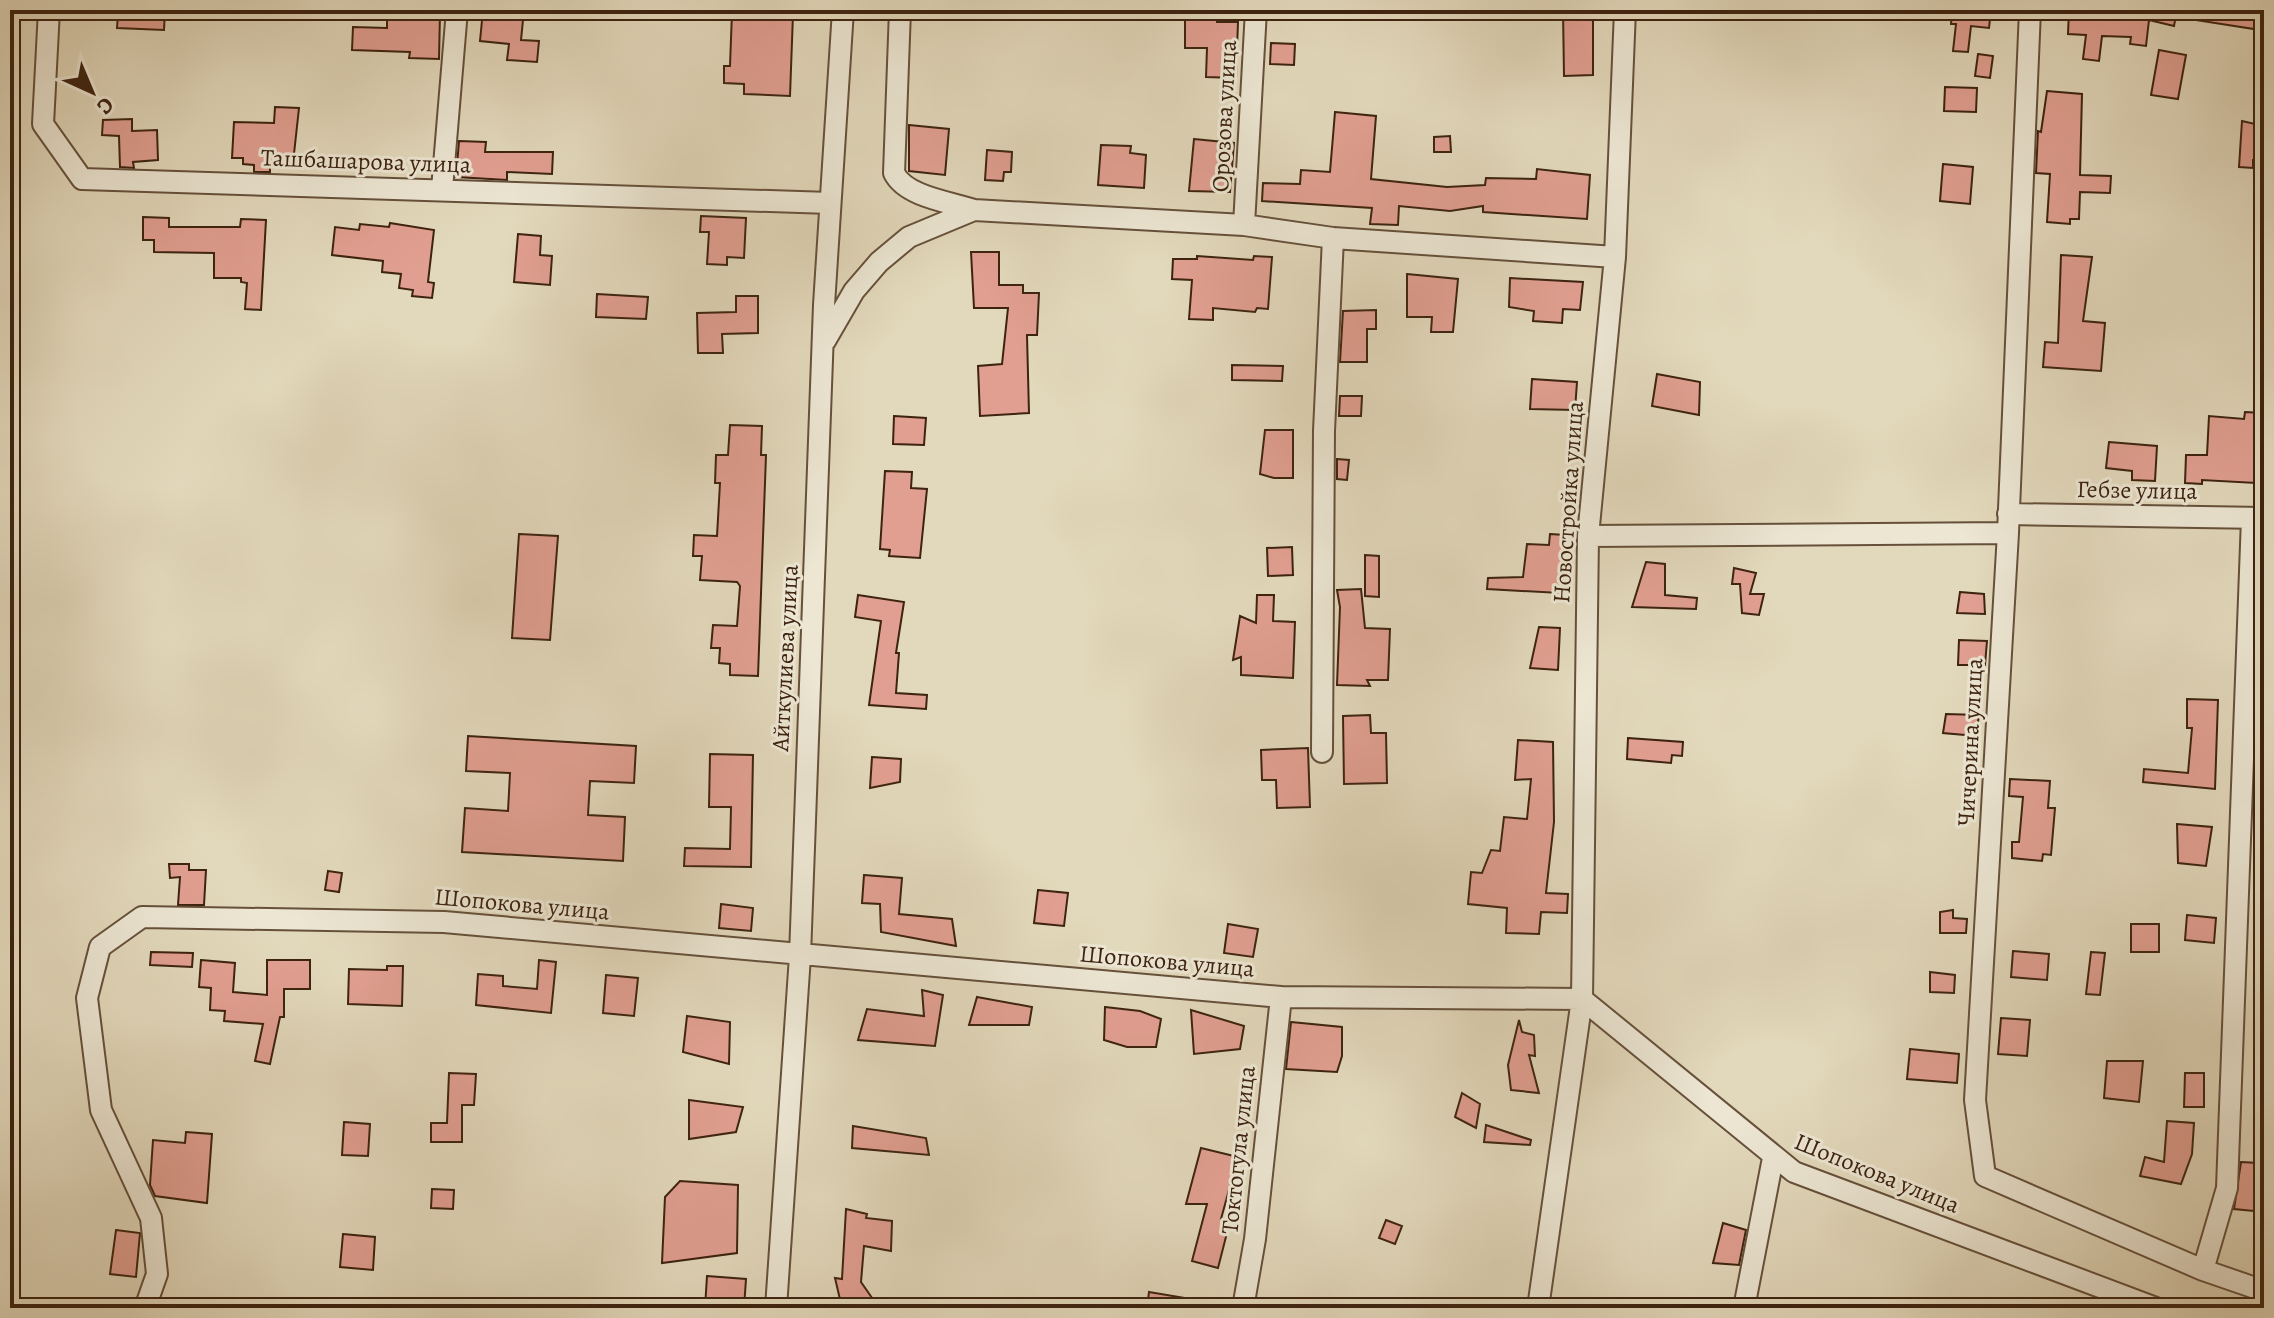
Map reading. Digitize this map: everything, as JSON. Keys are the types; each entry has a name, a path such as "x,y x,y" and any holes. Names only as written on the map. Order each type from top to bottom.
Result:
{"street":[{"name":"Ташбашарова улица","path":"49,10 43,124 82,179 830,203"},
{"path":"442,189 457,10"},
{"name":"Айткулиева улица","path":"776,1308 800,956 823,344 843,10"},
{"path":"900,10 894,173 899,182 909,189 974,210 1244,225 1333,238 1615,257"},
{"name":"Орозова улица","path":"1244,225 1256,10"},
{"name":"Новостройка улица","path":"1538,1308 1582,999 1588,536 1615,257 1625,10"},
{"name":"Чичерина улица","path":"2030,10 2008,523 1975,1100 1985,1176 2203,1270 2264,1291"},
{"path":"823,344 854,291 879,262 909,237 974,210"},
{"path":"1322,752 1324,431 1333,238"},
{"path":"2203,1270 2227,1188 2258,518"},
{"name":"Гебзе улица","path":"1588,536 2258,518"},
{"name":"Шопокова улица","path":"145,1308 157,1274 151,1218 101,1110 87,998 100,947 142,917 444,922 1281,997 1582,999 1773,1158 1794,1172 2129,1303 2156,1308"},
{"name":"Токтогула улица","path":"1243,1308 1255,1239 1281,997"},
{"path":"1744,1308 1773,1158"}],"building":[{"path":"149,10 165,10 164,30 117,28 118,14 149,15"},
{"path":"483,10 524,10 521,40 539,41 537,62 507,60 509,44 480,41"},
{"path":"1192,10 1218,10 1217,22 1238,22 1236,78 1206,77 1207,48 1185,48 1185,20 1191,20"},
{"path":"1952,10 1991,10 1989,28 1971,26 1968,52 1953,51 1956,24 1951,24"},
{"path":"2069,10 2177,10 2174,26 2149,20 2146,46 2130,44 2131,37 2102,36 2099,61 2083,59 2086,35 2068,34"},
{"path":"2190,10 2257,10 2254,29 2189,19"},
{"path":"387,11 440,13 439,59 409,58 410,52 352,50 353,27 387,28"},
{"path":"1563,11 1593,12 1593,75 1564,76"},
{"path":"732,12 793,14 790,96 744,94 744,84 724,83 724,66 730,66"},
{"path":"1271,43 1295,44 1294,65 1270,64"},
{"path":"2159,50 2186,55 2178,99 2151,95"},
{"path":"1978,54 1993,56 1990,78 1975,76"},
{"path":"1945,87 1977,88 1976,112 1944,111"},
{"path":"2047,91 2082,94 2080,175 2111,176 2110,193 2080,192 2079,219 2070,219 2070,224 2047,222 2050,174 2036,173 2038,131 2041,132"},
{"path":"275,107 299,108 293,163 270,161 270,172 254,172 254,165 243,164 243,158 232,158 234,122 274,123"},
{"path":"1335,112 1376,116 1371,179 1447,187 1485,185 1486,178 1536,179 1537,169 1590,175 1587,219 1483,212 1483,206 1450,211 1399,206 1398,225 1370,224 1372,208 1262,201 1263,183 1300,184 1301,170 1330,172"},
{"path":"132,119 132,131 157,130 158,160 133,162 134,168 120,167 119,136 102,135 103,120"},
{"path":"2242,121 2264,126 2264,161 2253,160 2253,168 2239,167"},
{"path":"909,125 949,129 945,175 909,171"},
{"path":"1450,136 1451,152 1434,152 1434,137"},
{"path":"1194,139 1234,143 1230,192 1189,191"},
{"path":"459,141 486,142 485,152 553,152 552,174 507,172 507,180 456,177"},
{"path":"1101,145 1131,146 1130,153 1146,155 1144,188 1098,185"},
{"path":"987,150 1012,152 1011,172 1004,172 1003,181 985,180"},
{"path":"1943,164 1973,167 1970,204 1940,201"},
{"path":"701,216 746,218 744,258 727,257 727,265 707,264 709,232 700,232"},
{"path":"143,217 169,218 169,227 240,227 241,219 266,220 261,310 245,309 247,283 241,282 241,278 214,278 214,253 154,252 154,240 143,240"},
{"path":"390,223 434,230 428,282 434,283 432,298 412,296 413,290 399,288 401,274 382,272 383,261 332,255 335,227 359,230 360,224 389,227"},
{"path":"518,234 541,236 540,255 552,256 550,285 514,282"},
{"path":"971,252 999,252 999,285 1023,285 1023,293 1039,293 1037,335 1027,335 1029,413 980,416 978,366 1002,364 1008,308 974,308"},
{"path":"2061,255 2092,257 2083,321 2105,323 2101,371 2043,367 2045,342 2058,343"},
{"path":"1197,256 1253,260 1254,256 1272,257 1268,309 1257,308 1255,312 1213,308 1213,320 1189,319 1192,280 1172,279 1173,259 1197,259"},
{"path":"1407,274 1458,279 1453,332 1431,332 1432,317 1407,317"},
{"path":"1510,278 1583,282 1580,310 1563,309 1562,323 1533,321 1534,311 1509,307"},
{"path":"597,294 648,297 646,319 596,317"},
{"path":"736,296 758,296 758,333 722,334 723,353 698,353 697,313 736,312"},
{"path":"1376,310 1376,329 1367,329 1367,362 1340,362 1343,311"},
{"path":"1232,365 1283,366 1282,381 1232,380"},
{"path":"1657,374 1700,382 1699,415 1652,406"},
{"path":"1532,379 1577,382 1575,410 1530,409"},
{"path":"1340,396 1362,396 1361,416 1339,416"},
{"path":"2245,412 2262,413 2256,483 2202,480 2202,484 2185,483 2186,455 2207,455 2209,416 2244,419"},
{"path":"894,416 926,418 924,445 893,444"},
{"path":"730,425 762,426 761,455 766,455 758,676 730,675 730,664 719,663 720,648 711,648 713,625 737,626 740,586 737,582 700,580 702,556 693,556 694,535 717,536 720,483 715,483 716,455 728,455"},
{"path":"1265,430 1293,430 1293,478 1260,474"},
{"path":"2109,442 2157,446 2155,481 2132,480 2132,471 2106,468"},
{"path":"1337,459 1349,460 1347,480 1337,479"},
{"path":"885,471 912,472 911,488 927,489 920,558 889,556 890,550 880,549"},
{"path":"519,534 558,536 550,640 512,638"},
{"path":"1550,534 1565,535 1560,593 1487,589 1488,578 1523,577 1527,544 1549,545"},
{"path":"1292,547 1293,575 1268,576 1267,548"},
{"path":"1365,555 1379,556 1379,597 1365,596"},
{"path":"1646,562 1665,564 1665,595 1697,598 1696,609 1632,607"},
{"path":"1734,568 1756,573 1750,594 1764,594 1759,615 1742,613 1740,584 1732,584"},
{"path":"1361,589 1365,628 1390,629 1388,680 1367,680 1370,686 1337,685 1340,607 1337,590"},
{"path":"1960,592 1984,594 1985,614 1957,613"},
{"path":"858,595 904,602 896,653 899,653 896,693 927,695 926,709 869,705 881,621 855,617"},
{"path":"1257,595 1274,595 1273,621 1295,622 1293,678 1241,675 1241,657 1233,660 1240,616 1256,623"},
{"path":"1539,627 1560,628 1558,670 1530,668"},
{"path":"1959,640 1987,641 1985,665 1958,665"},
{"path":"2187,699 2218,700 2215,789 2143,782 2144,769 2188,773 2192,728 2187,728"},
{"path":"1946,714 1979,715 1976,736 1943,733"},
{"path":"1370,715 1371,733 1386,733 1387,783 1344,784 1343,716"},
{"path":"468,736 636,746 634,783 590,781 588,815 625,817 623,861 462,852 465,808 508,811 510,773 466,771"},
{"path":"1628,738 1683,742 1682,756 1672,755 1671,763 1627,759"},
{"path":"1518,740 1553,742 1554,822 1546,893 1568,894 1567,913 1541,912 1539,934 1506,933 1507,908 1468,904 1471,872 1482,873 1491,850 1500,851 1504,817 1527,819 1531,779 1515,780"},
{"path":"1308,748 1310,807 1277,808 1276,780 1262,780 1261,750"},
{"path":"710,754 753,755 751,867 684,866 685,848 730,849 731,807 709,807"},
{"path":"872,757 901,759 900,782 870,788"},
{"path":"2010,779 2050,781 2048,808 2055,808 2051,855 2043,854 2042,861 2012,858 2012,842 2019,842 2023,797 2009,796"},
{"path":"2177,824 2212,827 2206,866 2178,863"},
{"path":"169,864 189,864 189,870 206,870 204,905 178,905 180,877 170,878"},
{"path":"328,871 342,873 339,892 325,890"},
{"path":"864,875 902,878 899,914 952,919 956,946 881,932 880,904 862,903"},
{"path":"1038,890 1068,893 1064,926 1034,923"},
{"path":"721,904 753,908 751,931 719,928"},
{"path":"1953,910 1953,918 1967,919 1966,933 1940,933 1940,912"},
{"path":"2187,915 2216,918 2214,943 2185,940"},
{"path":"1228,924 1258,929 1253,957 1224,953"},
{"path":"2131,924 2159,924 2159,952 2131,952"},
{"path":"2013,951 2049,954 2047,980 2011,977"},
{"path":"151,952 193,953 192,967 150,965"},
{"path":"2091,952 2105,953 2100,995 2086,994"},
{"path":"201,960 235,963 233,992 267,995 267,960 310,960 310,989 284,989 284,1017 280,1017 270,1064 255,1061 263,1024 224,1021 225,1011 210,1010 211,988 199,987"},
{"path":"539,960 556,962 551,1013 476,1005 478,974 503,976 503,986 537,989"},
{"path":"387,966 403,966 402,1006 348,1004 349,969 387,970"},
{"path":"1930,972 1955,975 1954,993 1930,992"},
{"path":"606,975 638,978 634,1016 603,1013"},
{"path":"922,990 943,995 935,1046 858,1040 867,1009 924,1016"},
{"path":"977,997 1032,1007 1029,1025 969,1025"},
{"path":"1105,1007 1140,1011 1161,1019 1156,1047 1127,1047 1104,1040"},
{"path":"1191,1010 1244,1026 1240,1049 1194,1054"},
{"path":"687,1016 730,1022 729,1064 683,1052"},
{"path":"2001,1018 2030,1020 2027,1056 1998,1054"},
{"path":"1519,1020 1522,1032 1534,1035 1535,1056 1529,1055 1539,1093 1511,1090 1508,1065"},
{"path":"1291,1022 1342,1027 1342,1056 1337,1072 1286,1069"},
{"path":"1910,1049 1959,1054 1957,1083 1907,1079"},
{"path":"2107,1061 2143,1061 2139,1102 2104,1098"},
{"path":"449,1073 476,1074 474,1105 462,1105 462,1142 431,1142 431,1123 447,1123"},
{"path":"2185,1073 2204,1073 2204,1107 2184,1107"},
{"path":"1462,1093 1480,1104 1476,1128 1455,1117"},
{"path":"689,1100 743,1107 736,1132 689,1139"},
{"path":"2167,1121 2194,1123 2192,1154 2181,1184 2140,1176 2145,1157 2164,1162"},
{"path":"344,1122 370,1124 368,1156 342,1155"},
{"path":"1486,1125 1531,1140 1530,1145 1484,1142"},
{"path":"853,1126 926,1138 929,1155 852,1148"},
{"path":"186,1132 212,1134 207,1203 155,1196 150,1185 153,1140 185,1143"},
{"path":"1201,1148 1238,1157 1221,1219 1230,1221 1218,1268 1192,1261 1207,1204 1186,1204"},
{"path":"2241,1162 2258,1163 2255,1194 2264,1195 2264,1212 2234,1209"},
{"path":"680,1181 738,1185 737,1253 662,1263 665,1197"},
{"path":"432,1189 454,1190 453,1209 431,1208"},
{"path":"846,1209 867,1214 866,1218 892,1221 891,1251 864,1246 861,1282 879,1308 842,1308 835,1278 842,1279"},
{"path":"1386,1220 1402,1226 1395,1244 1379,1238"},
{"path":"1723,1223 1746,1230 1739,1265 1713,1263"},
{"path":"116,1230 140,1233 136,1277 110,1274"},
{"path":"343,1234 375,1237 373,1270 340,1267"},
{"path":"707,1276 746,1279 744,1308 705,1308"},
{"path":"1149,1292 1197,1300 1196,1308 1147,1308"}]}
